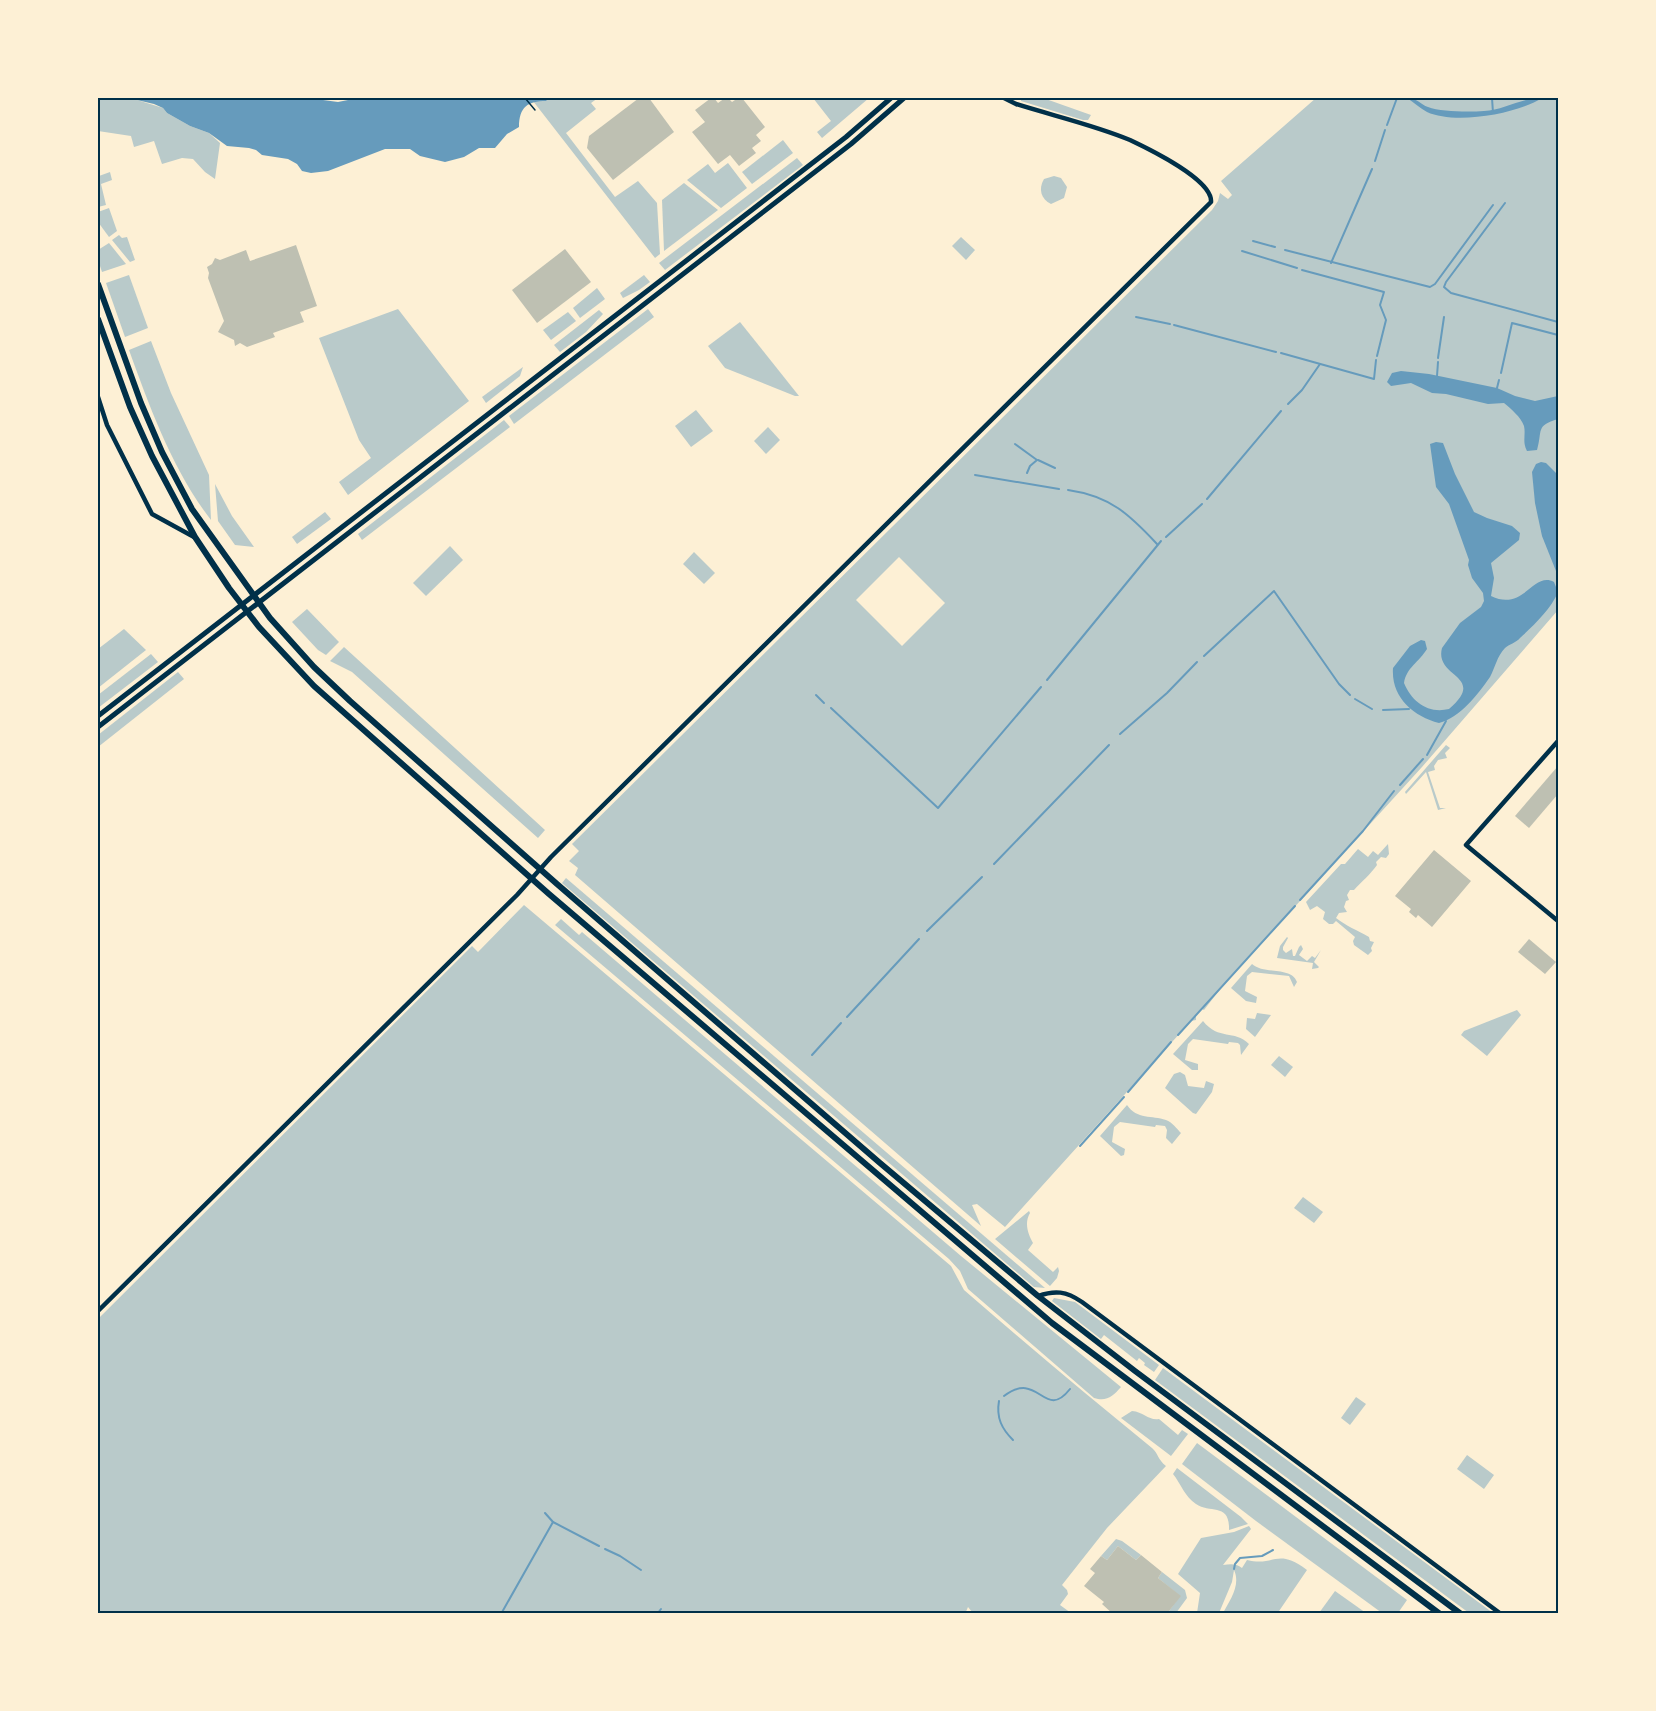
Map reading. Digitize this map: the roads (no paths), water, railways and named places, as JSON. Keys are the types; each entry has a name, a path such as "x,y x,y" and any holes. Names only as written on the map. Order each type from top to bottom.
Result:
{"main road":[{"path":"98,284 141,403 162,452 192,509 253,596 314,667 540,869 880,1163 1038,1296 1461,1614"},
{"path":"98,319 130,407 152,456 195,537 248,612 314,686 532,879 1052,1323 1440,1614"}],"street":[{"path":"98,716 846,138 891,98"},
{"path":"98,727 851,144 904,98"},
{"path":"98,1311 1211,202 1210,193 1190,173 1130,140 1016,104 1004,98"},
{"path":"98,397 107,424 152,514 195,537"},
{"path":"1558,741 1466,845 1558,921"},
{"path":"1038,1296 1052,1291 1062,1292 1082,1302 1501,1614"}],"water":[{"path":"98,98 308,98 338,102 358,98 550,98 526,106 519,120 519,127 507,134 495,148 479,148 464,157 445,162 420,156 410,149 385,149 328,171 311,173 302,171 297,164 288,159 262,155 249,148 227,146 209,133 190,126 154,104 137,100"},
{"path":"1407,98 1434,109 1471,112 1491,110 1528,99 1542,98 1502,113 1453,118 1427,112"},
{"path":"1401,371 1429,374 1497,388 1535,401 1558,396 1558,419 1543,427 1537,450 1527,451 1523,423 1516,413 1504,403 1488,404 1432,393 1411,383 1391,386 1387,382 1392,373"},
{"path":"1443,443 1474,512 1512,526 1520,533 1519,540 1491,563 1494,578 1491,596 1502,600 1512,599 1547,580 1554,582 1558,592 1551,605 1536,622 1518,640 1502,651 1490,677 1474,698 1454,716 1439,723 1421,716 1406,704 1396,688 1393,668 1410,646 1421,640 1425,641 1427,649 1410,669 1404,683 1411,696 1422,705 1434,710 1449,709 1460,698 1463,689 1462,683 1445,665 1442,648 1460,623 1481,607 1484,601 1483,593 1472,578 1468,565 1469,560 1449,504 1436,487 1430,444"},
{"path":"1546,463 1558,475 1558,576 1542,536 1535,503 1532,472 1536,464"}],"waterway":[{"path":"1387,125 1397,98"},
{"path":"1492,98 1493,113"},
{"path":"1375,161 1385,130"},
{"path":"1331,263 1372,169"},
{"path":"1505,203 1444,287 1451,293 1558,322"},
{"path":"1285,250 1430,287 1435,284 1493,205"},
{"path":"1253,241 1275,247"},
{"path":"1242,251 1297,268"},
{"path":"1302,270 1384,292 1380,305 1386,320 1377,356"},
{"path":"1136,317 1170,324"},
{"path":"1438,358 1444,317"},
{"path":"1501,373 1512,323 1558,335"},
{"path":"1174,325 1276,352"},
{"path":"1281,353 1374,379 1376,360"},
{"path":"1437,376 1438,362"},
{"path":"1288,404 1302,390 1320,364"},
{"path":"1497,388 1499,380"},
{"path":"1207,499 1281,411"},
{"path":"1015,444 1037,460 1030,466 1027,473"},
{"path":"1038,460 1055,468"},
{"path":"975,475 1059,489"},
{"path":"1068,490 1096,497 1118,508 1157,544"},
{"path":"1166,537 1202,504"},
{"path":"1047,680 1161,541"},
{"path":"1204,656 1274,591 1339,684 1350,695"},
{"path":"1120,734 1167,693 1197,662"},
{"path":"831,708 938,808 1041,687"},
{"path":"816,695 824,703"},
{"path":"1355,699 1372,709"},
{"path":"1383,710 1409,709"},
{"path":"1427,755 1446,721"},
{"path":"994,864 1109,745"},
{"path":"1400,785 1423,759"},
{"path":"1300,900 1363,831 1394,791"},
{"path":"927,931 982,877"},
{"path":"1178,1035 1295,906"},
{"path":"847,1017 919,939"},
{"path":"812,1055 841,1023"},
{"path":"1128,1092 1171,1042"},
{"path":"1080,1146 1124,1097"},
{"path":"1004,1396 1016,1389 1025,1388 1054,1400 1061,1398 1070,1389"},
{"path":"999,1401 998,1413 1001,1423 1013,1440"},
{"path":"545,1513 553,1522 599,1546"},
{"path":"501,1614 553,1522"},
{"path":"605,1549 641,1570"},
{"path":"1234,1569 1240,1558 1262,1556 1273,1550"},
{"path":"657,1614 661,1609"}]}
